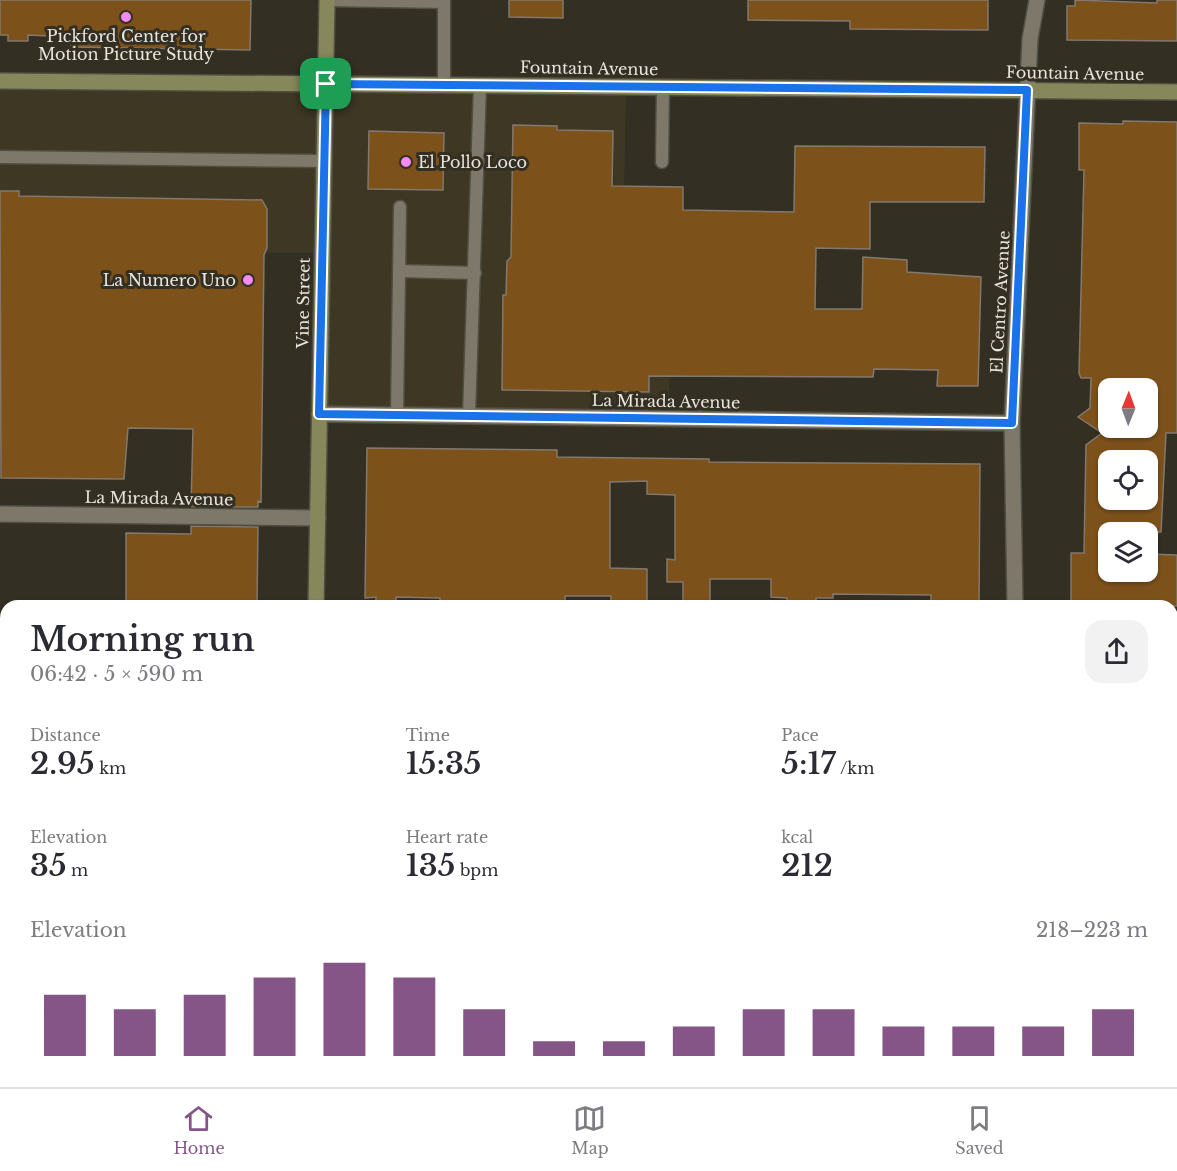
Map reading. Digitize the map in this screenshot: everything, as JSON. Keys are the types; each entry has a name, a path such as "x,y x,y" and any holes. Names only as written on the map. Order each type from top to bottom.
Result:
{"street":[{"name":"Vine Street","path":"316,600 327,0"},
{"name":"El Centro Avenue","path":"1015,600 1012,423 1030,39 1037,0"},
{"name":"Fountain Avenue","path":"0,81 1177,92"},
{"name":"La Mirada Avenue","path":"319,414 1012,423"},
{"name":"La Mirada Avenue","path":"0,514 318,518"}],"lane":[{"path":"327,0 444,1 444,85"},
{"path":"469,416 480,85"},
{"path":"662,162 663,87"},
{"path":"0,157 324,161"},
{"path":"397,415 400,207"},
{"path":"399,271 474,273"}],"shaded area":[{"path":"0,85 322,88 317,253 0,250"},
{"path":"329,86 626,90 623,250 671,252 669,415 322,412"}],"building":[{"name":"Pickford Center for Motion Picture Study","path":"0,0 251,0 250,50 71,47 71,37 28,35 28,41 8,41 8,35 0,35"},
{"path":"509,0 563,0 563,18 509,17"},
{"path":"748,0 988,0 988,30 850,29 850,21 748,20"},
{"path":"1075,0 1157,3 1157,0 1177,0 1177,41 1067,40 1067,6 1075,6"},
{"path":"1177,122 1177,433 1166,433 1161,532 1158,532 1158,522 1098,522 1098,582 1158,582 1158,554 1177,555 1177,600 1071,600 1071,553 1084,553 1086,445 1098,436 1098,438 1158,438 1158,378 1098,378 1098,430 1078,417 1090,408 1091,378 1081,378 1079,373 1084,170 1079,170 1079,123"},
{"path":"513,125 557,126 557,130 613,131 612,186 683,187 683,210 794,212 795,146 985,147 984,202 870,202 870,249 816,248 815,309 862,309 863,257 907,260 907,272 981,277 978,386 937,386 938,370 874,369 873,377 649,376 649,392 502,390 503,295 506,295 507,261 511,257"},
{"path":"369,131 444,133 443,190 368,189"},
{"path":"0,191 19,191 19,196 262,200 267,209 267,248 264,255 261,502 258,501 258,507 191,507 193,429 128,428 124,479 1,478"},
{"path":"367,448 557,450 557,457 709,459 709,462 980,464 979,600 931,600 931,595 833,594 833,598 787,600 787,598 771,597 771,579 710,579 710,600 683,600 683,582 667,582 667,559 675,560 675,495 647,494 647,481 610,482 610,568 647,569 647,600 611,600 611,596 565,596 565,600 440,600 440,598 396,597 396,600 376,600 376,597 365,598"},
{"path":"191,526 258,527 257,600 126,600 126,533 191,534"}],"place":[{"name":"Pickford Center for Motion Picture Study","path":"126,17"},
{"name":"El Pollo Loco","path":"406,162"},
{"name":"La Numero Uno","path":"248,280"}],"route":[{"path":"326,84 1027,90 1012,423 319,414 326,84"}]}
